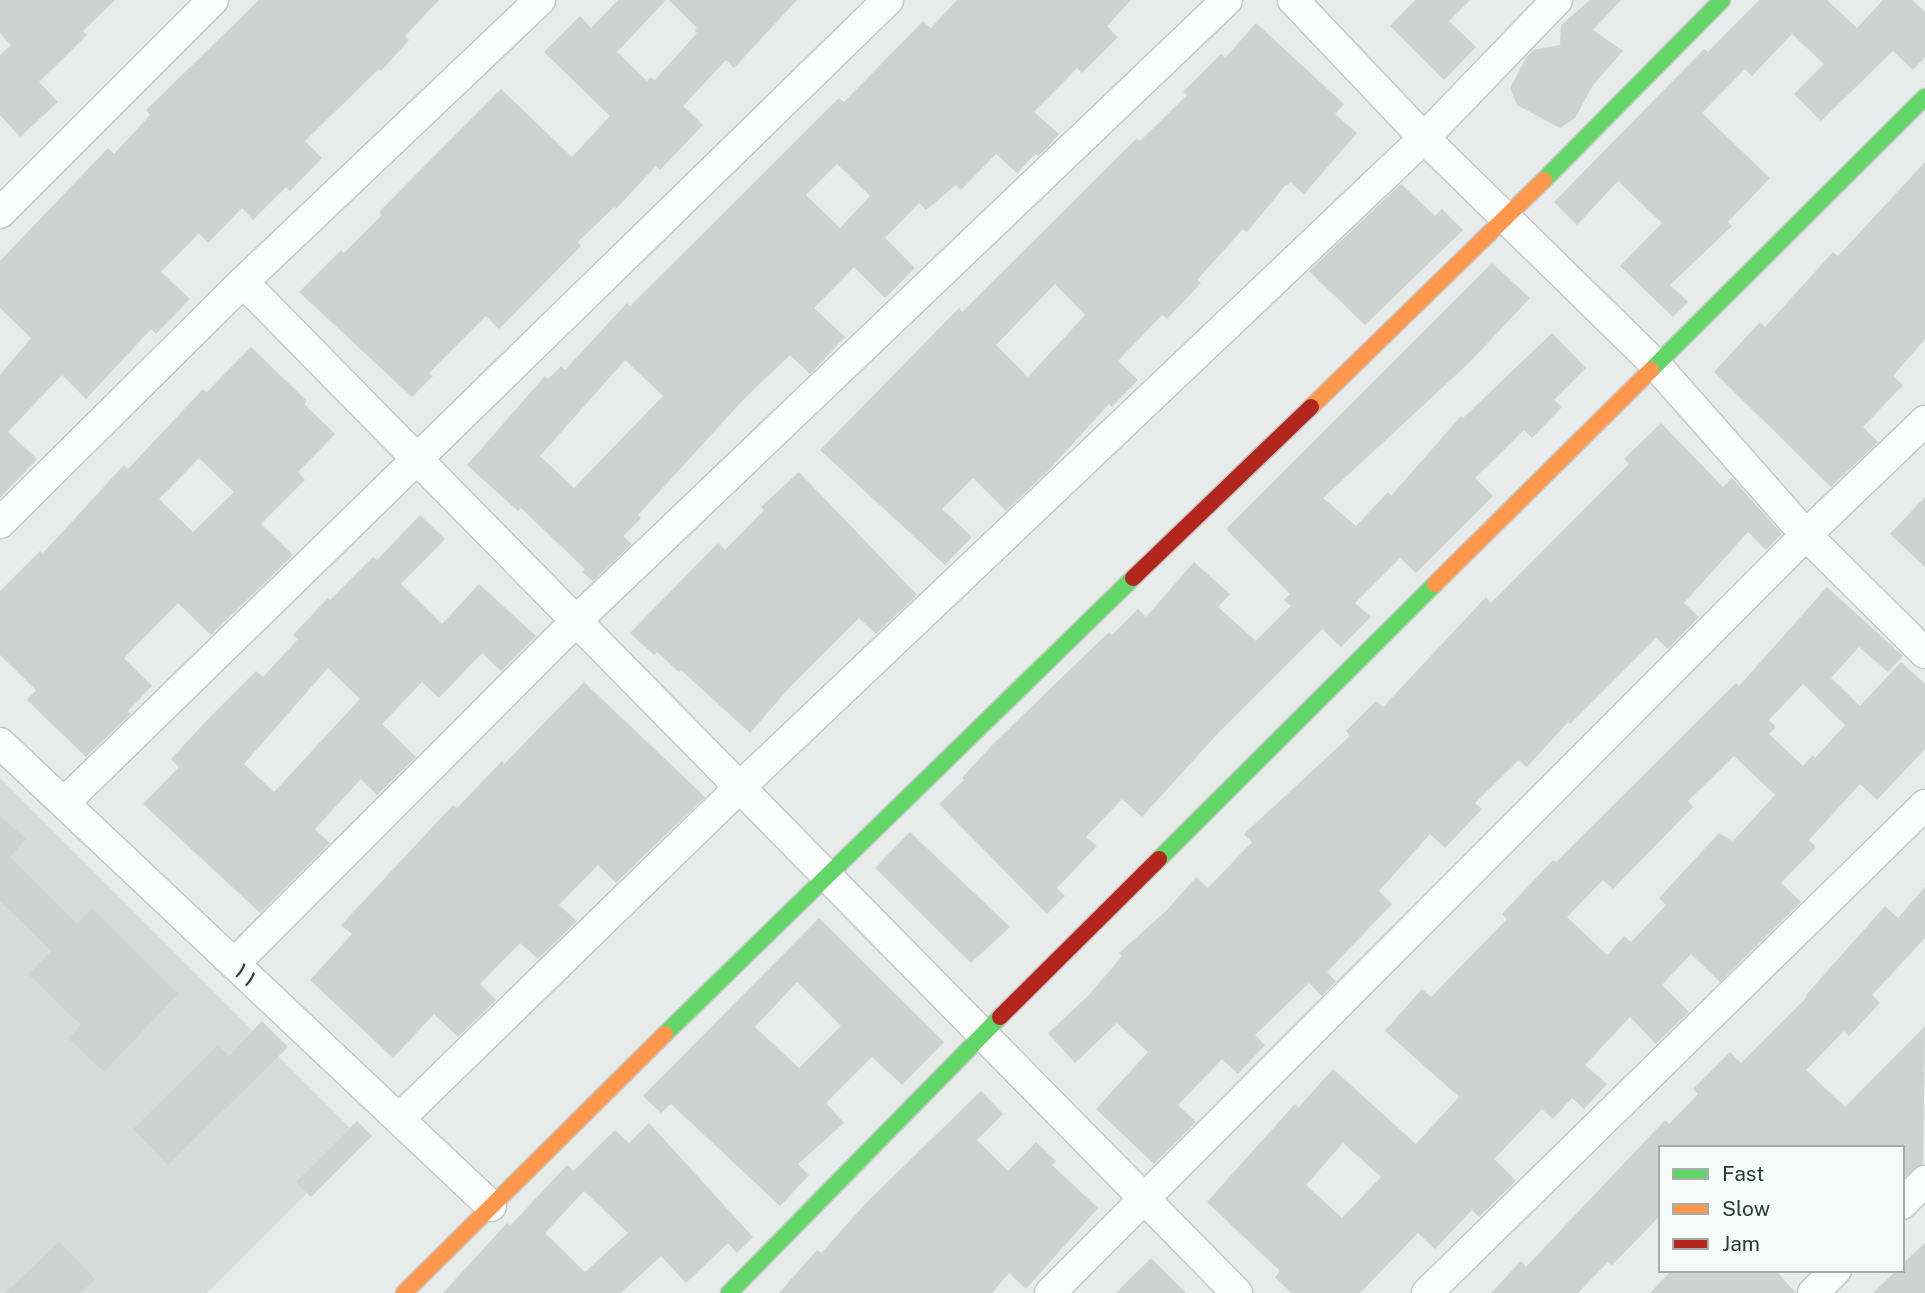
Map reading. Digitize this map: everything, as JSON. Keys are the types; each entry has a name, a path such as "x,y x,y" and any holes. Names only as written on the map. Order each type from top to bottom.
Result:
{"street":[{"path":"0,213 213,0"},
{"path":"0,523 243,282 540,0"},
{"path":"64,803 888,0"},
{"path":"234,964 576,621 1227,0"},
{"path":"1293,0 1424,138 1508,217 1656,365 1805,535 1925,653"},
{"path":"399,1119 740,788 1424,138 1557,0"},
{"path":"404,1293 826,875 1508,217 1722,0"},
{"path":"729,1293 983,1034 1925,97"},
{"path":"243,282 1237,1293"},
{"path":"1050,1293 1805,535 1925,421"},
{"name":"۱۱","path":"0,743 491,1206"},
{"path":"1427,1293 1925,805"},
{"path":"1904,1202 1925,1181"},
{"path":"1813,1293 1834,1272"}],"shaded area":[{"path":"0,778 361,1139 207,1293 0,1293"}],"building":[{"path":"0,0 115,0 83,31 87,35 39,82 58,102 20,137 0,115 0,55 11,45 0,33"},
{"path":"259,0 439,0 405,36 409,40 381,71 379,69 305,141 322,158 290,191 286,187 253,220 242,208 208,243 199,233 161,272 190,299 156,334 151,329 86,399 62,375 8,432 37,459 0,498 0,375 31,338 0,308 0,261 108,148 114,154 150,115 146,110"},
{"path":"618,0 666,0 617,52 647,81 651,77 655,80 697,33 694,31 697,28 669,0 797,0 734,68 726,60 683,106 703,125 660,170 656,166 616,209 614,207 578,242 581,246 499,329 486,316 429,373 433,376 412,397 299,292 341,250 344,253 382,215 379,212 501,89 572,157 610,116 544,52 580,16 591,28"},
{"path":"957,0 1131,0 1107,26 1118,37 1082,73 1077,68 1034,112 1059,134 1048,147 1038,156 1035,154 1017,173 996,154 961,190 956,185 926,210 919,203 885,238 915,268 885,298 854,267 814,308 845,337 810,374 790,355 744,399 638,515 641,518 623,536 632,544 593,581 582,572 585,569 521,508 518,511 467,465 545,376 548,379 561,366 565,370 627,303 630,306 839,98 844,102 923,21 931,28","holes":["837,164 870,196 840,228 806,195","625,360 663,396 574,488 540,456"]},
{"path":"1415,0 1470,0 1449,21 1476,47 1444,80 1390,26"},
{"path":"1590,0 1621,0 1593,30 1623,51 1593,85 1575,118 1560,128 1517,105 1510,88 1533,50 1560,45 1561,25"},
{"path":"1759,0 1827,0 1857,28 1883,0 1912,0 1925,12 1925,57 1913,70 1893,51 1821,121 1794,94 1824,64 1792,34 1752,76 1745,69 1702,113 1770,178 1728,222 1732,226 1670,285 1688,302 1673,317 1620,266 1662,223 1618,181 1577,225 1554,202 1704,49 1708,52"},
{"path":"1256,23 1344,104 1335,114 1357,133 1304,194 1291,183 1285,186 1247,232 1243,229 1197,280 1201,283 1167,319 1162,315 1118,361 1138,380 1112,407 1109,404 1047,472 1006,511 973,478 942,509 972,537 945,565 820,450 959,308 962,312 1137,138 1140,141 1187,95 1183,92 1221,54 1225,58","holes":["1055,284 1085,315 1028,377 996,345"]},
{"path":"1925,162 1925,339 1893,376 1903,385 1863,427 1878,442 1831,487 1714,372 1760,322 1765,327 1833,252 1838,256"},
{"path":"1401,184 1435,216 1442,209 1463,230 1365,325 1309,271"},
{"path":"1492,263 1530,298 1469,363 1323,498 1356,526 1388,492 1391,496 1461,416 1463,418 1552,333 1586,368 1554,400 1562,407 1532,438 1524,430 1475,478 1493,496 1416,573 1400,558 1355,603 1371,617 1341,647 1322,629 1220,731 1142,817 1122,799 1086,837 1097,846 1057,888 1065,896 1047,914 939,804 964,780 962,778 992,745 1109,632 1112,635 1138,609 1146,617 1194,562 1230,594 1218,607 1256,641 1291,606 1284,600 1290,594 1226,529"},
{"path":"251,347 307,401 304,404 335,434 298,472 305,480 261,524 293,555 211,635 178,603 124,658 152,686 128,711 131,714 86,757 27,700 36,690 0,655 0,591 40,551 43,553 124,465 128,469 203,389 207,392","holes":["199,458 234,492 193,532 159,499"]},
{"path":"1661,423 1723,487 1732,478 1782,534 1766,550 1748,532 1684,603 1699,617 1668,649 1656,638 1570,724 1568,722 1527,767 1519,760 1475,803 1482,809 1445,848 1430,834 1379,891 1392,904 1327,972 1336,981 1322,996 1309,983 1255,1035 1265,1045 1238,1074 1222,1059 1178,1105 1196,1122 1154,1164 1096,1109 1148,1052 1117,1023 1075,1063 1048,1033 1088,996 1122,956 1119,953 1167,910 1196,877 1208,888 1252,842 1244,834 1350,736 1346,731 1376,701 1383,707 1486,597 1491,603 1629,464 1624,459"},
{"path":"799,472 917,595 876,634 859,618 790,687 750,733 681,670 679,672 657,652 654,655 630,633 718,543 725,550 764,510 761,507"},
{"path":"1925,497 1925,567 1890,534"},
{"path":"420,515 445,539 401,584 442,624 479,584 536,636 501,671 482,653 439,698 422,682 382,724 416,757 377,795 361,779 315,829 330,843 260,913 143,804 179,767 171,759 211,716 256,671 263,677 298,639 293,635 328,598 330,600 373,557 377,560","holes":["328,668 360,699 274,792 244,764"]},
{"path":"1827,587 1903,656 1888,672 1859,647 1831,678 1860,706 1901,662 1925,684 1925,749 1877,800 1860,784 1809,840 1816,847 1781,883 1801,902 1720,982 1691,954 1662,985 1689,1012 1656,1044 1630,1017 1585,1065 1607,1084 1584,1109 1572,1098 1553,1119 1542,1109 1494,1159 1516,1181 1479,1217 1472,1210 1435,1249 1418,1233 1360,1293 1291,1293 1275,1277 1280,1271 1207,1202 1295,1104 1298,1108 1333,1069 1416,1144 1459,1097 1385,1031 1422,989 1431,997 1507,919 1502,914 1553,860 1556,862 1736,683 1739,686","holes":["1803,684 1845,725 1815,758 1813,755 1803,766 1769,734 1776,727 1769,720","1734,756 1775,795 1733,841 1719,833 1659,898 1666,905 1631,942 1624,936 1607,955 1567,917 1603,880 1613,889 1693,807 1688,801","1343,1143 1381,1177 1342,1218 1306,1185"]},
{"path":"584,682 705,797 616,883 598,865 559,905 577,921 538,959 520,943 480,984 496,1000 458,1037 434,1014 393,1058 310,980 352,934 341,925 453,805 457,808 502,761 504,764"},
{"path":"0,816 26,839 10,857 77,924 92,908 178,994 104,1072 68,1038 81,1025 28,974 51,951 0,901"},
{"path":"910,832 1010,927 971,963 875,868"},
{"path":"1925,887 1925,938 1872,995 1880,1003 1849,1036 1844,1031 1806,1070 1845,1107 1925,1026 1923,1164 1904,1178 1904,1146 1659,1146 1659,1217 1612,1265 1608,1262 1578,1293 1491,1293 1521,1261 1526,1267 1665,1120 1669,1124 1698,1094 1693,1089 1730,1052 1741,1063 1807,997 1885,906 1898,918"},
{"path":"819,918 944,1042 902,1085 872,1057 826,1103 844,1123 798,1164 809,1175 780,1206 671,1104 661,1113 643,1096","holes":["797,982 841,1026 799,1068 755,1027"]},
{"path":"262,1021 288,1047 168,1165 133,1129 218,1045 229,1056"},
{"path":"981,1091 1003,1114 977,1140 1008,1171 1036,1142 1056,1161 1052,1165 1098,1208 1026,1289 1009,1273 992,1293 779,1293 817,1250 821,1253 869,1200"},
{"path":"357,1121 372,1136 311,1197 296,1182"},
{"path":"649,1123 753,1237 737,1253 728,1243 686,1283 661,1256 621,1293 443,1293 507,1223 510,1226 567,1165 574,1171 615,1130 629,1143","holes":["584,1191 628,1233 585,1272 545,1233"]},
{"path":"59,1242 95,1279 81,1293 5,1293"},
{"path":"1925,1243 1925,1293 1873,1293 1895,1272 1904,1272 1904,1262"},
{"path":"1151,1258 1186,1293 1116,1293"},
{"path":"1670,1272 1777,1272 1796,1293 1650,1293"}],"traffic: fast":[{"path":"1544,180 1722,0"},
{"path":"1651,370 1925,97"},
{"path":"665,1034 1133,578"},
{"path":"1159,859 1435,584"},
{"path":"729,1293 1000,1017"}],"traffic: slow":[{"path":"1311,407 1544,180"},
{"path":"1435,584 1651,370"},
{"path":"404,1293 665,1034"}],"traffic: jam":[{"path":"1133,578 1311,407"},
{"path":"1000,1017 1159,859"}]}
